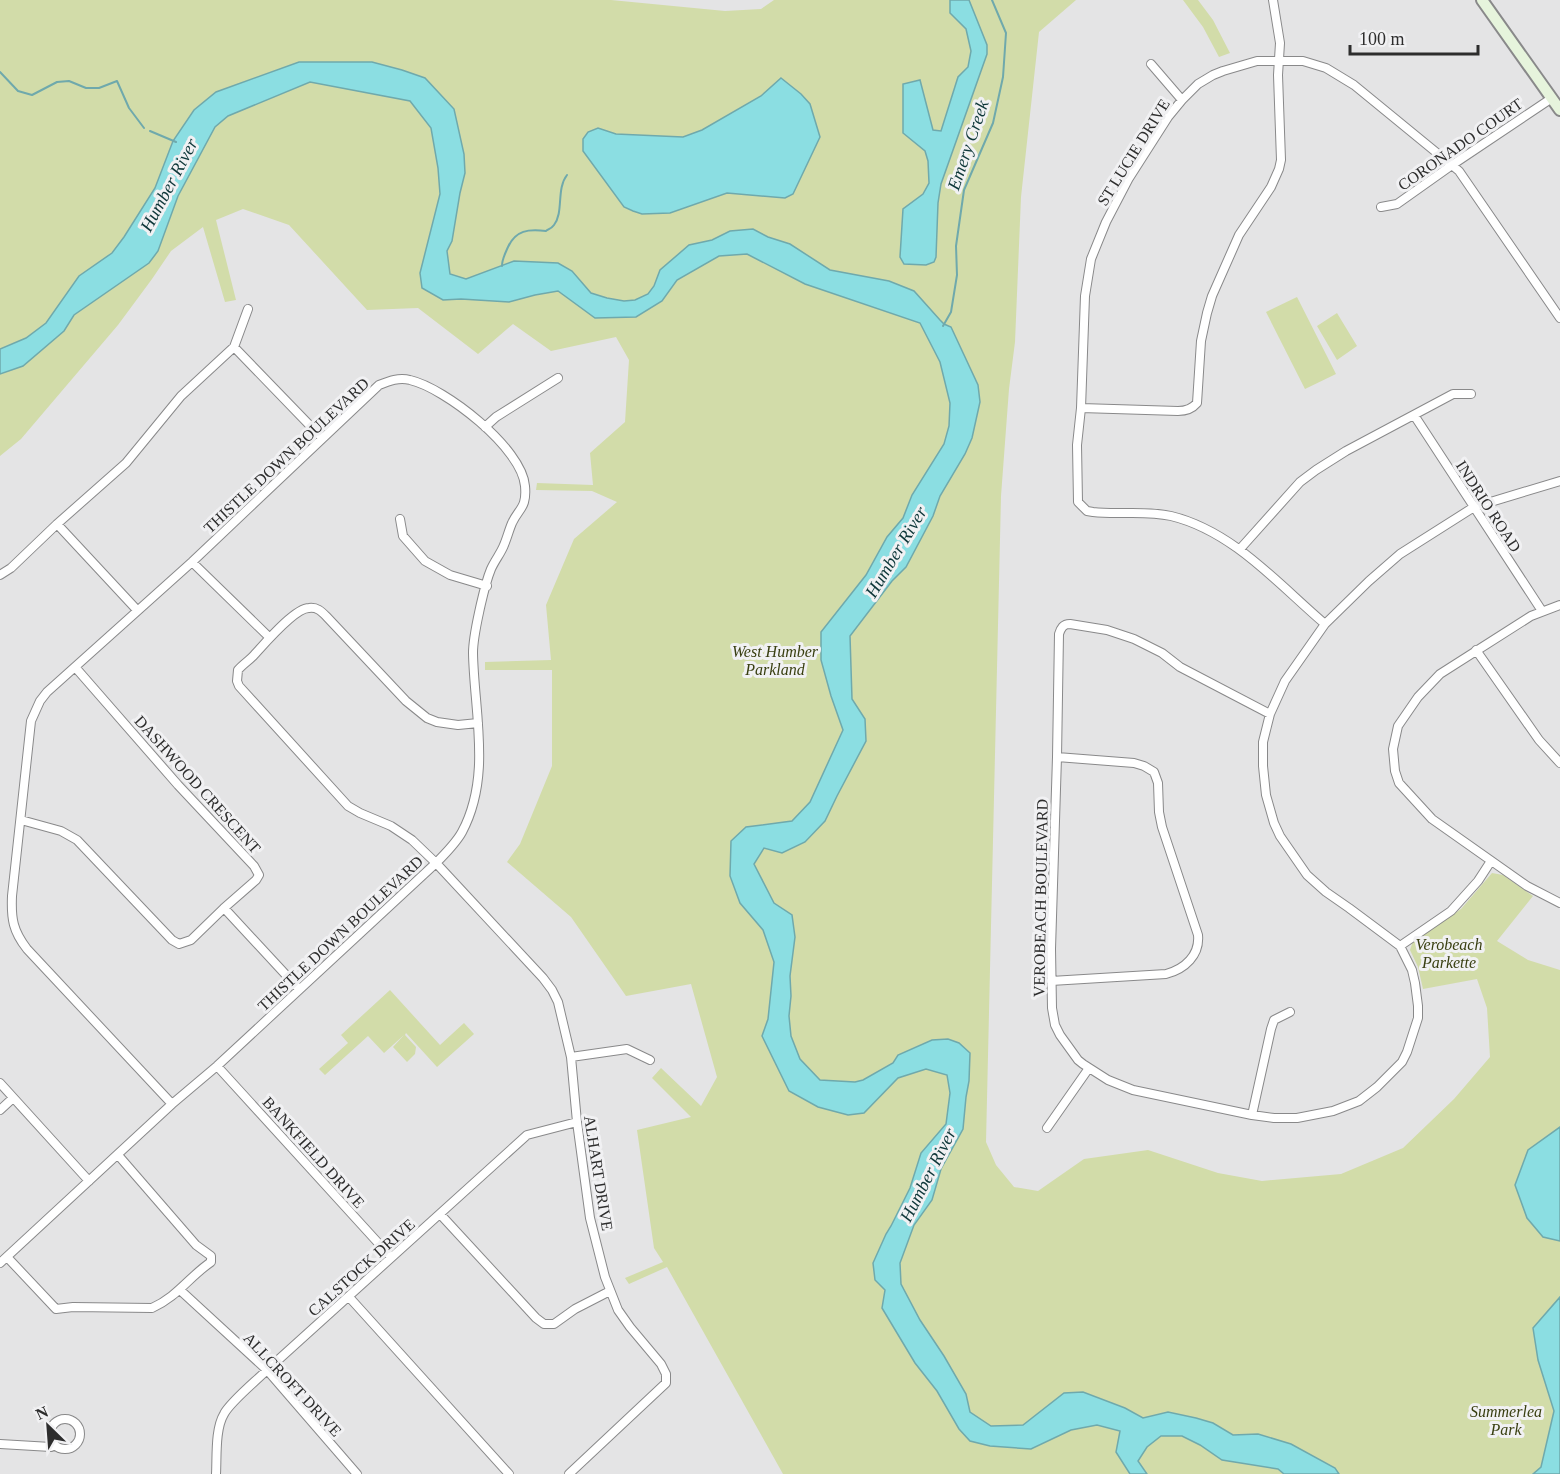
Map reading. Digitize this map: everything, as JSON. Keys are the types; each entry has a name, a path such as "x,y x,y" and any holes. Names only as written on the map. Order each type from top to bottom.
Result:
{"main road":[{"path":"1482,0 1560,110"}],"street":[{"path":"1081,408 1186,411 1197,403 1202,341 1212,296 1239,234 1272,187 1281,160 1278,61 1280,43 1273,0"},
{"name":"ST LUCIE DRIVE","path":"1325,624 1240,549 1200,525 1171,516 1147,513 1086,511 1078,502 1077,446 1081,408 1085,296 1091,259 1106,222 1129,178 1168,117 1198,84 1223,71 1257,61 1303,61 1336,73 1354,85 1459,171 1560,318"},
{"path":"1151,64 1182,100"},
{"name":"CORONADO COURT","path":"1381,207 1398,204 1552,98"},
{"path":"0,575 11,568 121,468 181,396 234,347 248,309"},
{"path":"234,347 322,438"},
{"path":"485,427 496,417 558,378"},
{"name":"THISTLE DOWN BOULEVARD","path":"0,1263 436,863 462,832 480,774 473,650 480,608 491,569 504,545 512,522 523,506 526,496 524,476 515,460 475,417 431,388 408,379 396,379 379,385 192,562 40,700 31,721 12,906 13,923 27,949 172,1104"},
{"path":"1240,549 1306,477 1346,451 1453,394 1471,394"},
{"name":"INDRIO ROAD","path":"1414,415 1542,611"},
{"name":"VEROBEACH BOULEVARD","path":"1270,714 1180,667 1162,653 1134,639 1096,627 1066,624 1061,628 1053,858 1052,1008 1056,1025 1065,1044 1078,1060 1108,1080 1133,1090 1252,1115 1297,1118 1333,1111 1359,1101 1377,1087 1393,1072 1407,1052 1418,1018 1418,1006 1412,970 1400,946 1326,892 1307,875 1280,836 1266,795 1263,766 1263,742 1270,714 1285,681 1325,624 1400,554 1474,507 1560,480"},
{"path":"400,519 403,536 425,561 450,575 487,586"},
{"path":"57,524 137,610"},
{"path":"192,562 269,637"},
{"path":"1560,605 1531,616 1440,674 1418,696 1398,726 1393,749 1395,771 1399,783 1432,819 1527,885 1560,903"},
{"name":"ALHART DRIVE","path":"478,723 458,725 427,718 406,701 317,609 307,608 299,611 269,637 238,670 239,686 348,806 402,832 436,863 543,978 558,1002 571,1057 590,1218 600,1258 610,1291 623,1317 661,1364 666,1374 666,1383 569,1474"},
{"path":"1476,650 1539,740 1560,763"},
{"name":"DASHWOOD CRESCENT","path":"21,820 61,831 77,840 172,940 179,944 191,940 259,875 254,866 178,785 75,667"},
{"path":"1051,981 1166,974 1184,966 1196,951 1198,943 1162,827 1158,783 1154,772 1134,763 1057,757"},
{"path":"1400,946 1451,911 1478,881 1491,861"},
{"path":"224,908 299,989"},
{"path":"1252,1115 1272,1025 1274,1020 1290,1012"},
{"path":"571,1057 627,1049 650,1060"},
{"name":"BANKFIELD DRIVE","path":"217,1066 391,1257"},
{"path":"1047,1128 1089,1068"},
{"path":"0,1083 89,1181"},
{"path":"0,1110 13,1098"},
{"name":"CALSTOCK DRIVE","path":"216,1474 219,1429 224,1413 267,1370 527,1135 577,1122"},
{"path":"7,1257 56,1309 73,1307 152,1308 180,1290 211,1262 211,1256 196,1245 118,1155"},
{"path":"440,1214 544,1324 554,1324 575,1309 610,1291"},
{"name":"ALLCROFT DRIVE","path":"180,1290 267,1370 357,1474"},
{"path":"349,1297 509,1474"},
{"path":"0,1444 51,1447 55,1445 70,1449 77,1444 81,1434 76,1423 61,1419 53,1425 50,1435 55,1445"}],"green space":[{"name":"West Humber Parkland","path":"0,0 611,0 725,11 761,9 774,0 1076,0 1039,32 1021,197 1015,342 1001,496 986,1142 996,1165 1014,1187 1038,1191 1084,1159 1148,1150 1218,1173 1262,1181 1341,1174 1403,1148 1454,1099 1490,1057 1487,1008 1477,979 1423,989 1418,967 1410,950 1413,941 1461,909 1492,873 1503,875 1533,896 1497,941 1528,960 1560,970 1560,1297 1534,1327 1560,1322 1560,1474 1339,1474 1335,1468 1258,1434 1233,1435 1213,1423 1168,1412 1143,1418 1125,1408 1064,1393 1023,1425 991,1426 1010,1447 1031,1449 1071,1430 1097,1425 1120,1431 1182,1436 1222,1460 1278,1469 1284,1474 783,1474 667,1267 629,1284 625,1278 663,1262 654,1248 637,1130 691,1117 652,1078 661,1068 701,1106 717,1077 691,984 626,996 571,917 507,862 520,844 552,766 552,670 485,670 485,662 551,660 546,605 574,539 617,502 592,491 536,490 537,483 593,485 590,453 625,422 629,360 616,337 551,351 513,324 478,354 418,308 367,310 289,225 243,209 216,220 236,300 225,302 203,227 171,251 118,325 21,439 0,456"},
{"path":"1183,0 1198,0 1213,20 1230,53 1219,57 1203,27"},
{"path":"1297,297 1336,374 1305,389 1266,312"},
{"path":"1337,313 1357,346 1337,360 1317,326"},
{"path":"390,990 440,1045 464,1023 474,1034 437,1067 406,1033 405,1035 416,1047 415,1054 407,1062 393,1047 404,1035 384,1053 368,1036 325,1075 319,1069 348,1043 341,1035"}],"water":[{"path":"950,0 969,0 987,45 987,54 941,184 936,257 934,262 926,265 904,264 900,257 903,209 923,194 929,183 925,151 903,133 903,84 920,80 933,130 941,131 958,77 968,67 971,51 966,29 950,13"},
{"name":"Humber River","path":"299,62 372,62 402,70 425,78 454,109 464,154 465,173 452,241 447,251 450,274 466,279 514,261 558,263 572,271 591,293 624,301 635,300 648,294 660,270 689,245 712,240 730,231 753,229 790,244 830,270 889,281 914,291 944,324 951,327 978,385 980,402 972,438 965,454 940,496 933,516 906,567 892,581 850,636 852,699 865,719 866,741 825,821 805,842 782,853 764,848 754,864 774,903 792,915 795,937 790,976 791,1036 800,1059 820,1080 855,1082 863,1080 893,1063 898,1055 932,1040 948,1039 959,1043 970,1053 963,1129 941,1169 932,1200 914,1225 900,1263 901,1284 920,1320 966,1394 970,1412 991,1426 1023,1425 1064,1393 1083,1392 1125,1408 1143,1418 1168,1412 1213,1423 1233,1435 1258,1434 1291,1444 1335,1468 1339,1474 1284,1474 1278,1469 1222,1460 1182,1436 1161,1436 1147,1447 1138,1461 1147,1474 1130,1474 1116,1452 1120,1431 1097,1425 1071,1430 1031,1449 990,1446 970,1441 959,1429 937,1391 915,1363 882,1308 885,1290 875,1280 873,1263 910,1188 921,1153 946,1124 950,1093 947,1075 926,1069 898,1078 864,1113 848,1115 818,1107 789,1091 762,1036 768,1019 774,962 763,930 740,903 730,876 731,841 746,827 792,821 810,802 843,730 821,660 821,632 866,575 887,537 903,518 912,495 944,444 949,426 950,403 940,362 920,323 805,284 747,254 719,256 677,280 662,301 636,317 595,318 558,291 509,302 443,300 422,288 420,273 440,194 431,128 410,101 310,82 228,116 215,127 178,196 158,251 149,263 74,315 64,331 23,366 0,374 0,349 26,338 46,323 79,276 112,253 124,237 155,188 173,141 194,110 216,92"},
{"path":"781,78 810,104 820,137 793,194 785,198 727,193 670,213 642,214 624,207 583,151 583,139 588,132 598,128 616,134 683,137 702,130 761,96"},
{"path":"1560,1127 1560,1241 1543,1237 1527,1218 1515,1185 1528,1150"},
{"path":"1560,1297 1560,1474 1533,1474 1541,1467 1554,1411 1538,1360 1533,1328"}],"waterway":[{"name":"Emery Creek","path":"943,326 951,312 957,275 956,246 964,190 993,123 1003,77 1006,33 992,0"},
{"path":"0,72 18,91 32,95 57,82 69,81 86,88 99,88 117,81 129,108 144,128"},
{"name":"Humber River","path":"150,131 176,142"},
{"path":"502,266 506,252 515,237 528,231 546,231 554,225 559,214 562,187 567,175"}],"park label":[{"name":"Verobeach Parkette","path":"1449,953"},
{"name":"Summerlea Park","path":"1506,1420"}]}
